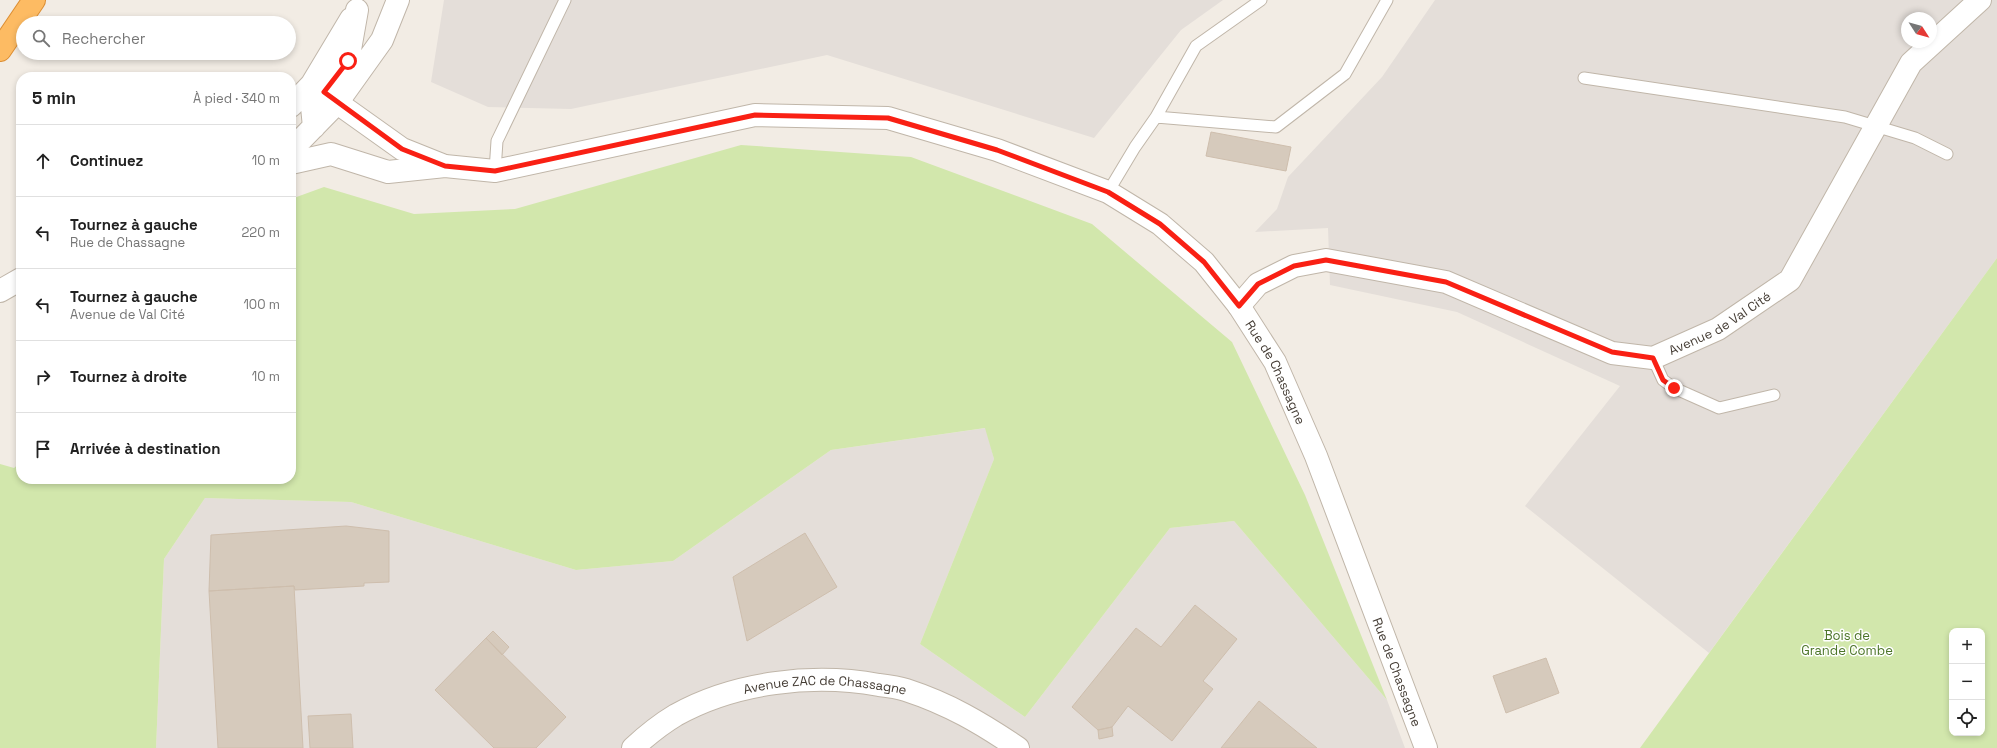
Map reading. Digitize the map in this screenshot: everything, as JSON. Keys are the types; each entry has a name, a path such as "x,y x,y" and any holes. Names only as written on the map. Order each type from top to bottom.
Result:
{"highway":[{"path":"23,16 34,0"},
{"path":"0,50 16,26"}],"street":[{"path":"296,104 324,93 382,40 398,0"},
{"name":"Avenue de Val Cité","path":"1239,306 1258,284 1294,266 1326,260 1446,282 1612,352 1653,358 1718,329 1790,280 1911,63 1980,0"},
{"path":"296,162 331,154 314,127 312,107 348,61 358,5"},
{"name":"Rue de Chassagne","path":"324,93 402,149 445,166"},
{"name":"Rue de Chassagne","path":"331,154 388,172 445,166 495,171 755,115 888,118 997,150 1108,192 1160,224 1204,262 1239,306 1275,362 1316,456 1426,748"},
{"path":"296,145 314,127"},
{"path":"0,291 16,282"},
{"name":"Avenue ZAC de Chassagne","path":"633,748 646,736 677,715 715,698 763,685 814,679 854,680 904,689 942,703 976,720 1018,748"}],"lane":[{"path":"495,171 497,141 565,0"},
{"path":"1108,192 1135,147 1156,117 1196,46 1261,0"},
{"path":"1156,117 1276,127 1345,74 1387,0"},
{"path":"1584,78 1845,117 1915,138 1947,154"},
{"path":"1653,358 1663,380 1674,388 1719,408 1774,395"}],"shaded area":[{"path":"444,0 1223,0 1181,30 1094,138 827,55 571,109 488,107 431,82"},
{"path":"1435,0 1997,0 1997,258 1709,653 1525,506 1620,386 1457,312 1330,285 1328,228 1255,232 1277,209 1288,177 1382,77"},
{"path":"986,428 994,459 920,644 1025,717 1170,528 1234,521 1387,700 1405,748 156,748 164,559 205,498 351,502 576,570 673,561 831,450"}],"green space":[{"path":"741,145 911,157 1092,224 1232,342 1305,495 1387,700 1234,521 1170,528 1025,717 920,644 994,459 985,428 831,450 673,561 576,570 351,502 205,498 164,559 156,748 0,748 0,464 14,468 16,466 16,484 296,484 296,197 324,187 414,214 515,209"},
{"name":"Bois de Grande Combe","path":"1997,258 1997,748 1640,748"}],"building":[{"path":"1211,132 1291,147 1286,171 1206,156"},
{"path":"346,526 389,531 389,582 364,583 364,586 295,590 294,586 209,591 211,535"},
{"path":"805,533 837,587 747,641 733,577"},
{"path":"294,586 303,748 218,748 209,591"},
{"path":"1195,605 1237,639 1203,681 1213,689 1172,741 1128,706 1112,727 1098,730 1072,707 1136,628 1161,647"},
{"path":"493,631 509,647 502,655 486,638"},
{"path":"486,638 566,717 536,748 494,748 435,690"},
{"path":"1546,658 1559,693 1506,713 1493,676"},
{"path":"1259,701 1317,748 1221,748"},
{"path":"351,714 353,748 310,748 308,716"},
{"path":"1112,727 1113,736 1099,739 1098,730"}],"route":[{"path":"348,61 324,92 402,149 445,166 495,171 543,162 755,115 888,118 997,150 1108,192 1160,224 1204,262 1239,306 1258,284 1294,266 1326,260 1446,282 1612,352 1653,358 1663,380 1674,388"}]}
